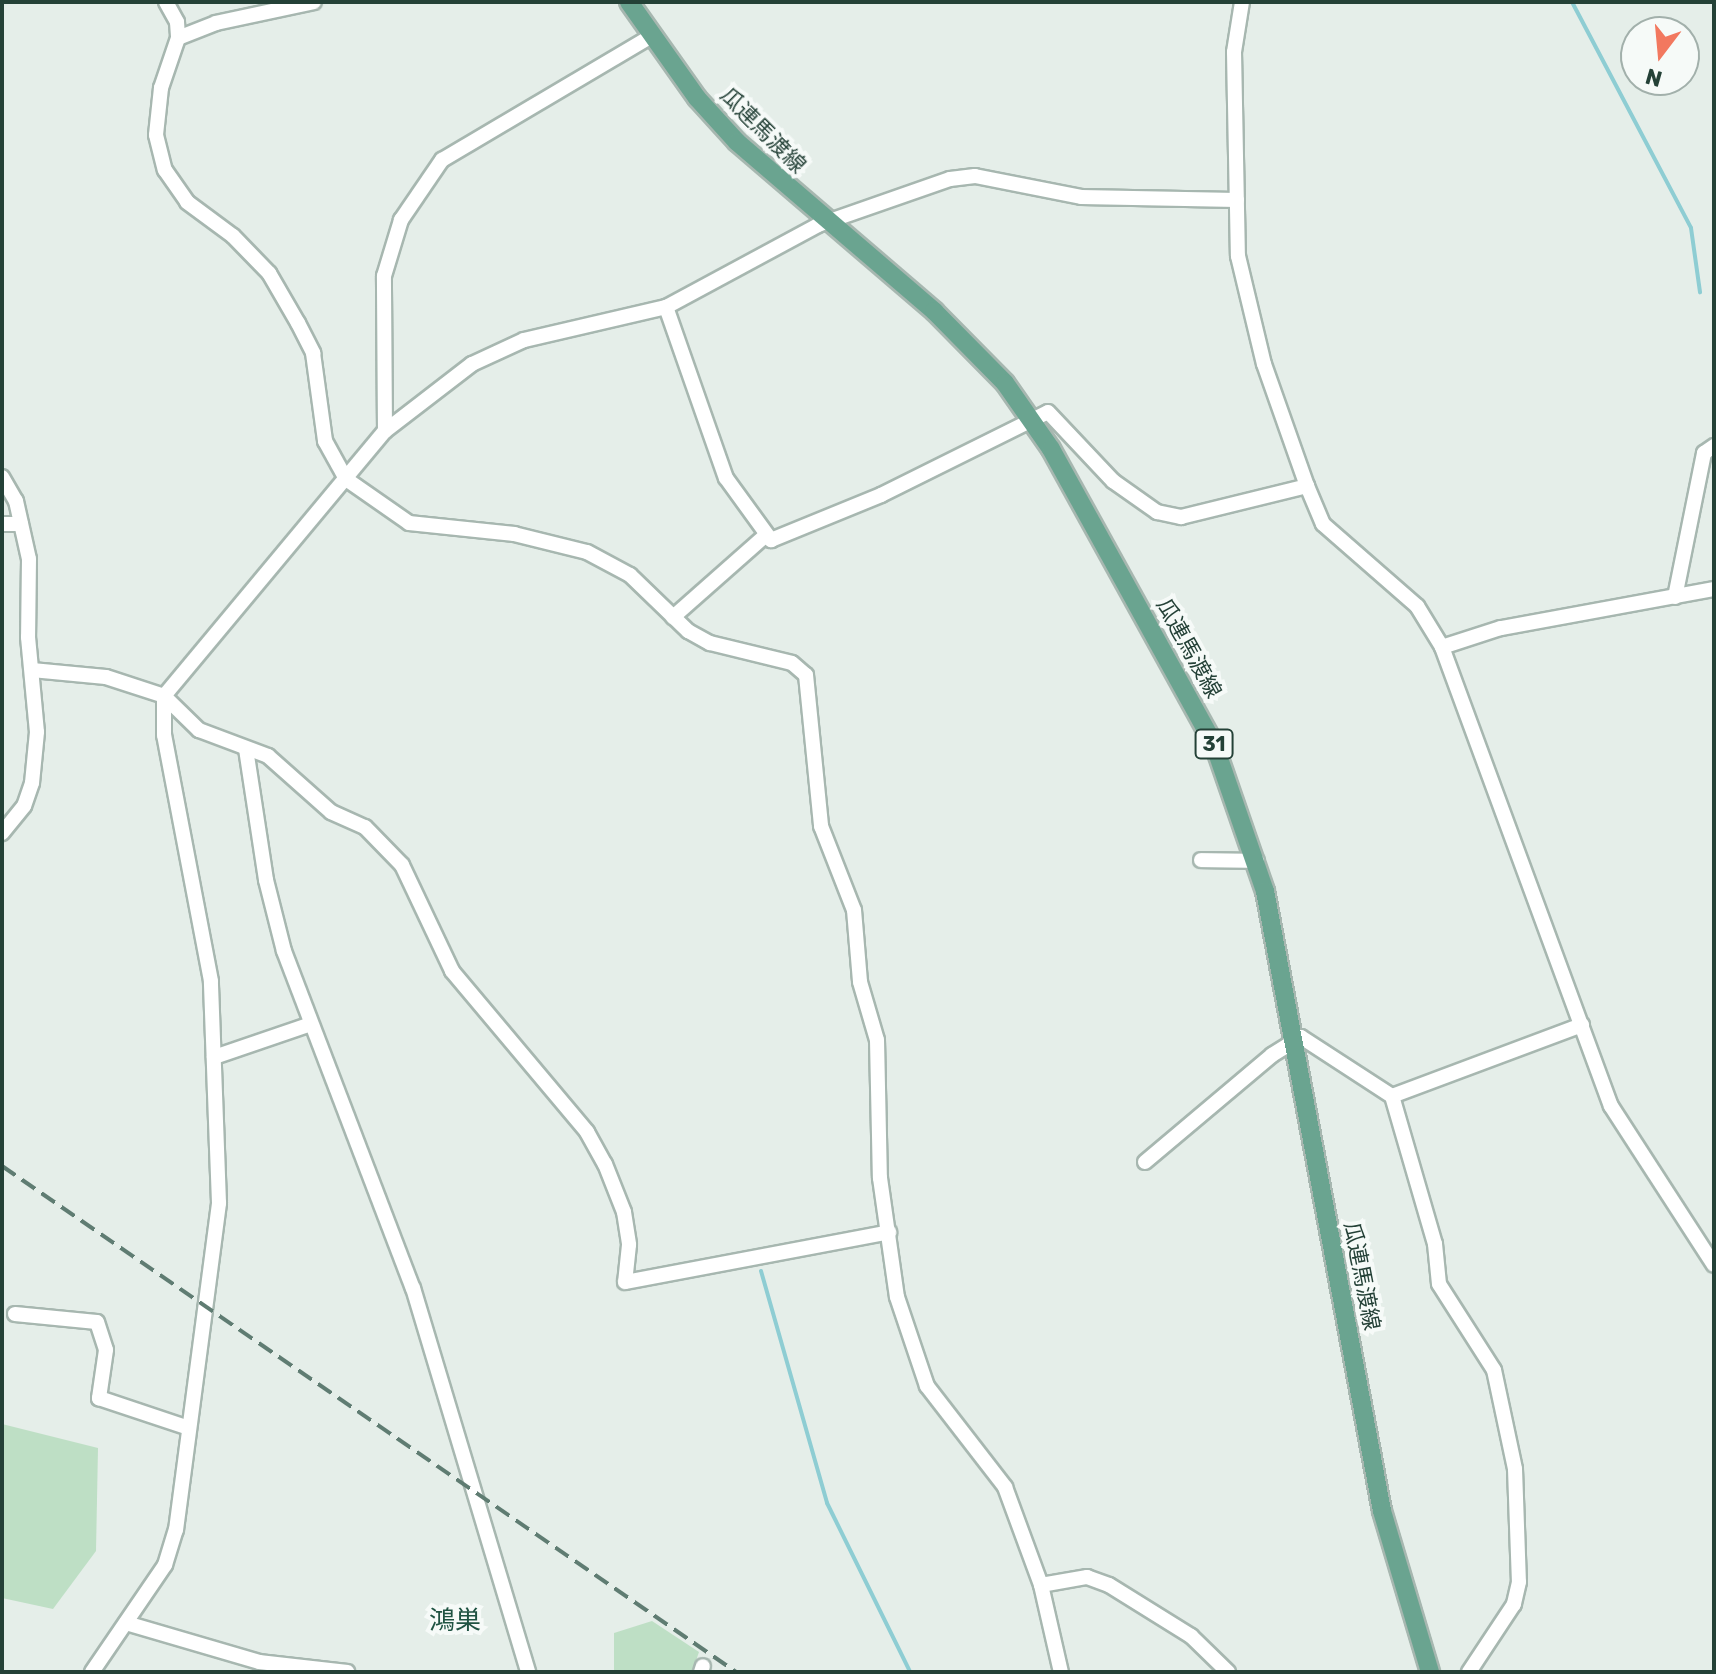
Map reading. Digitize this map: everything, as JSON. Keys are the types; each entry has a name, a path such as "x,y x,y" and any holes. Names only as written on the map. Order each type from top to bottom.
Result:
{"main road":[{"name":"瓜連馬渡線","path":"629,2 652,36 737,142 966,341 1032,420 1214,744 1257,861 1382,1511 1430,1672"}],"street":[{"path":"166,2 177,22 178,38 161,88 156,135 165,170 187,202 233,236 269,273 313,353 325,441 346,479 409,523 514,534 587,552 630,575 673,617 710,643 792,663 811,689 821,826 854,910 860,982 877,1040 880,1178 897,1297 927,1386 1005,1487 1041,1585 1061,1672"},
{"path":"178,38 216,23 314,2"},
{"path":"1242,2 1234,52 1238,256 1251,319 1307,486 1323,524 1406,594 1442,647 1611,1106 1714,1265"},
{"path":"385,431 384,276 401,220 442,160 652,36"},
{"path":"92,1672 165,1565 173,1539 219,1203 211,981 164,735 164,696 385,431 472,364 524,340 666,307 829,223 950,179 975,176 1081,197 1237,200"},
{"path":"666,307 726,478 765,536"},
{"path":"673,617 765,536 784,538 1048,412 1113,481 1157,512 1181,517 1307,486"},
{"path":"1675,597 1704,453 1714,446"},
{"path":"2,477 16,501 29,559 37,732 32,783 24,806 2,833"},
{"path":"2,524 21,524"},
{"path":"1442,647 1501,628 1714,589"},
{"path":"32,670 106,677 164,696 199,730 268,756 331,812 365,827 402,865 452,971 587,1132 605,1164 624,1212 629,1245 625,1282 889,1232"},
{"path":"246,749 266,880 284,951 413,1288 528,1672"},
{"path":"1201,860 1257,861"},
{"path":"214,1057 311,1024"},
{"path":"1392,1096 1582,1025"},
{"path":"1145,1162 1272,1055 1301,1037 1392,1096 1435,1244 1439,1284 1494,1370 1515,1469 1519,1582 1514,1604 1469,1672"},
{"path":"15,1314 97,1322 106,1350 99,1398 186,1427"},
{"path":"1041,1585 1087,1577 1109,1585 1191,1636 1228,1672"},
{"path":"126,1623 259,1662 347,1672"}],"green space":[{"path":"2,1424 98,1448 96,1551 53,1609 2,1598"},
{"path":"652,1621 699,1652 692,1672 614,1672 614,1633"}],"waterway":[{"path":"1572,2 1691,228 1700,292"},
{"path":"761,1271 827,1503 910,1672"}],"railway":[{"path":"2,1166 736,1672"}],"district":[{"name":"鴻巣","path":"455,1621"}]}
